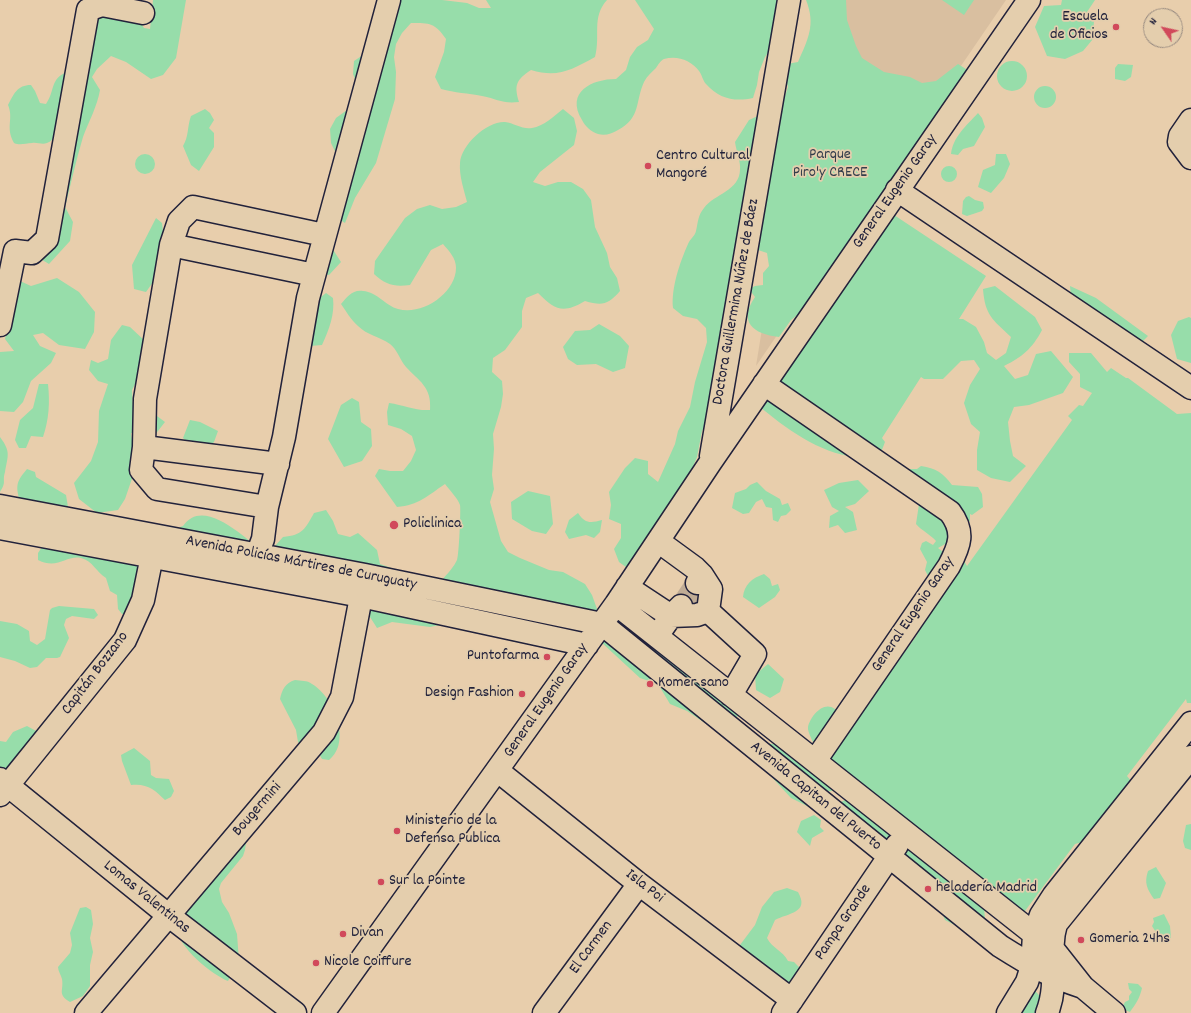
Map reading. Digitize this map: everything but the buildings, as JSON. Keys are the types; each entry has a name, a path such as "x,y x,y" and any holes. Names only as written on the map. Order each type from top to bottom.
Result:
{"street":[{"path":"257,555 262,539 267,507 289,412 308,298 389,0"},
{"name":"Doctora Guillermina Núñez de Báez","path":"710,463 789,0"},
{"name":"General Eugenio Garay","path":"323,1013 588,645 710,463 1028,0"},
{"path":"0,325 8,247 32,253 47,239 88,10 102,5 143,13"},
{"path":"1191,120 1180,136 1179,142 1191,158"},
{"path":"897,190 1191,388"},
{"path":"267,507 157,489 141,470 144,447 145,399 171,245 179,220 192,207 324,235"},
{"path":"171,245 314,274"},
{"name":"General Eugenio Garay","path":"764,384 950,512 958,522 960,535 958,549 949,566 815,762"},
{"path":"144,447 278,464"},
{"name":"Avenida Policías Mártires de Curuguaty","path":"0,506 154,546 363,586 602,624"},
{"name":"Avenida Policías Mártires de Curuguaty","path":"0,528 154,546 257,555 363,586 588,645"},
{"path":"658,541 695,568 699,579 711,589 708,611"},
{"name":"Capitán Bozzano","path":"3,787 125,640 143,600 154,546"},
{"name":"Bougermini","path":"86,1013 324,732 342,697 363,586"},
{"path":"622,595 697,615 708,611"},
{"name":"Avenida Capitan del Puerto","path":"622,595 657,636 1053,949 1083,987 1114,1013"},
{"path":"657,636 677,610"},
{"path":"708,611 755,654 732,695"},
{"name":"Avenida Capitan del Puerto","path":"602,624 889,858 1000,946 1054,978 1083,987"},
{"path":"1008,1013 1027,982 1032,966 1034,935 1041,915 1054,895 1191,723"},
{"path":"1047,1013 1052,1000 1054,978 1053,935 1056,924 1191,757"},
{"name":"Isla Poi","path":"498,771 788,1006"},
{"name":"Lomas Valentinas","path":"3,787 295,1013"},
{"name":"Pampa Grande","path":"788,1006 905,833"},
{"name":"El Carmen","path":"544,1013 639,884"}],"shaded area":[{"path":"815,0 1006,0 756,366"}],"green space":[{"path":"153,0 186,0 176,58 163,75 151,79 126,62 111,56 97,69 92,77 100,90 95,108 83,137 65,207 73,222 70,241 49,264 39,258 95,9 134,14 144,28 150,29"},
{"path":"394,0 442,0 467,3 479,8 491,8 486,0 607,0 599,13 597,27 597,49 595,57 579,66 557,73 531,70 519,80 517,91 519,102 504,102 482,96 441,89 435,77 444,52 446,39 439,30 432,25 411,23 402,33 396,44 394,57 396,72 395,99 376,163 355,198 345,223 334,216 342,166 331,143 330,129 336,118 347,110 358,87 353,74 354,61 375,47"},
{"path":"635,0 783,0 774,44 765,57 759,72 753,98 740,100 722,96 706,84 696,67 688,61 679,58 669,58 662,60 645,80 634,115 625,125 613,133 606,135 595,133 588,128 583,122 578,110 577,102 579,95 584,89 598,81 616,79 626,70 630,57 637,47 648,40 654,29"},
{"name":"Parque Piro'y CRECE","path":"806,0 846,0 847,20 862,58 884,72 910,77 922,83 936,81 958,64 969,71 848,247 841,253 840,259 813,303 791,320 779,337 755,330 748,320 750,306 755,297 749,289 755,286 763,285 763,273 769,266 767,253 755,249 709,420 702,431 697,457 687,481 630,570 619,562 614,549 621,538 621,524 609,519 611,505 609,492 625,468 635,458 648,461 648,474 658,482 675,444 678,431 690,407 695,382 707,342 706,328 697,319 683,316 673,308 673,292 677,275 688,244 695,233 700,213 708,203 731,187 739,176 740,163 735,142 749,120 782,105 788,87 785,77 787,64 798,62 810,32 809,9"},
{"path":"942,0 974,0 964,15"},
{"path":"1062,0 1095,0 1087,12 1094,20 1093,39 1083,51 1065,59 1047,56 1035,27 1044,6 1061,5"},
{"path":"1012,61 1023,65 1027,76 1023,87 1012,91 1001,87 997,76 1001,65"},
{"path":"1118,64 1133,65 1131,77 1125,81 1115,79 1115,68"},
{"path":"68,71 64,111 58,132 53,139 45,144 14,143 10,132 10,110 8,105 16,91 26,85 31,85 40,103 46,104 55,81 62,74"},
{"path":"1041,86 1049,86 1056,93 1056,101 1049,108 1041,108 1034,101 1034,93"},
{"path":"205,109 210,113 214,120 209,128 214,133 214,147 199,171 191,165 183,146 191,116"},
{"path":"563,109 574,118 577,131 574,145 540,172 533,182 545,186 558,182 571,182 583,189 591,200 595,227 607,253 610,267 617,278 620,291 608,302 596,304 585,301 571,308 565,309 549,303 538,293 526,298 522,311 522,327 505,350 493,358 492,372 502,381 503,394 501,407 493,434 494,449 492,475 494,489 490,502 501,541 508,552 549,570 563,572 585,584 592,595 597,609 593,623 574,644 560,651 554,650 533,634 444,624 430,627 392,622 377,628 370,617 368,604 176,539 180,527 192,518 202,515 214,518 238,531 267,555 283,537 295,535 303,530 314,513 326,510 333,521 338,534 350,537 358,533 377,550 380,564 428,581 442,580 454,565 458,557 460,505 457,499 445,484 417,502 397,507 375,476 379,469 403,471 411,461 416,450 412,436 401,429 388,425 387,412 389,403 419,410 430,410 427,390 406,367 390,344 362,329 353,321 341,304 353,292 363,291 377,296 389,305 398,309 407,310 427,306 444,294 454,277 456,264 450,252 443,244 431,250 410,285 399,286 382,281 374,274 375,261 405,218 417,209 430,205 442,209 456,207 467,202 461,178 460,163 461,156 465,149 476,135 491,125 505,122 525,128 536,127 548,121"},
{"path":"978,113 982,118 985,127 974,146 963,149 958,155 951,154 957,137"},
{"path":"145,154 152,157 155,164 152,171 145,174 138,171 135,164 138,157"},
{"path":"996,154 1006,154 1010,164 1004,178 991,193 978,187 983,170 995,165"},
{"path":"946,166 952,166 957,171 955,180 952,182 946,182 941,177 941,171"},
{"path":"969,196 975,200 983,202 984,208 982,211 967,216 962,214 963,201"},
{"path":"891,213 986,276 959,319 963,319 976,327 984,342 987,353 996,360 1006,353 1011,337 994,321 988,311 983,289 995,286 1035,317 1042,330 1038,337 1026,352 1004,366 1015,379 1028,375 1036,354 1051,351 1073,377 1063,393 1029,405 1014,407 1008,422 1013,456 1026,466 1010,482 991,478 977,470 977,450 980,432 971,424 964,403 970,385 980,369 974,360 961,361 943,379 924,379 921,377 882,438 885,442 880,455 855,457 842,455 828,450 791,431 759,406"},
{"path":"156,218 162,223 163,232 158,275 146,292 134,289 132,265"},
{"path":"332,248 341,262 329,275 325,274"},
{"path":"57,278 79,292 95,312 94,332 85,349 59,345 43,333 33,335 40,346 56,353 51,363 31,381 23,402 14,412 0,411 0,352 14,351 5,339 10,316 12,292 20,281 31,286"},
{"path":"1070,286 1096,298 1148,336 1139,345 1071,297"},
{"path":"326,293 333,298 331,322 322,345 310,346 316,301"},
{"path":"1189,317 1191,318 1191,363 1177,359 1171,335 1178,321"},
{"path":"599,324 620,336 629,346 625,368 613,372 596,364 577,365 568,359 563,347 575,331 590,330"},
{"path":"122,325 130,327 145,341 145,365 132,390 133,407 149,410 165,422 154,436 141,432 131,433 136,467 125,499 118,510 97,513 79,499 74,483 91,461 98,442 99,411 108,384 98,381 89,370 91,360 98,363 108,359 111,340"},
{"path":"1069,353 1091,353 1107,372 1111,368 1128,378 1177,414 1191,413 1191,703 1187,703 1186,699 1127,776 1132,782 1086,841 1075,844 1022,915 984,906 985,920 970,933 945,920 931,886 837,804 851,797 842,785 831,791 818,792 819,808 809,807 791,798 755,759 761,748 766,743 817,751 808,727 811,719 822,708 830,707 835,709 839,713 847,731 917,635 915,634 924,591 923,585 928,576 925,570 927,562 920,549 922,543 926,541 933,545 936,541 916,524 919,504 910,492 908,484 909,469 917,469 921,466 926,467 939,472 952,485 978,487 982,494 983,507 972,515 970,514 970,521 949,534 947,543 938,548 947,555 961,556 967,566 1072,420 1068,416 1079,405 1083,406 1092,393 1080,387 1080,374 1069,362"},
{"path":"39,384 48,384 49,397 45,431 43,437 31,436 26,448 19,448 15,440 20,420 33,408"},
{"path":"352,398 359,402 361,422 371,429 372,446 362,461 344,467 328,439 341,405"},
{"path":"190,420 200,422 218,431 214,442 207,449 190,445 183,438"},
{"path":"0,437 6,446 8,454 4,483 0,492"},
{"path":"27,469 35,472 36,477 66,495 68,507 55,512 20,501 17,487 19,480"},
{"path":"858,480 869,491 855,504 845,507 853,512 857,530 845,533 838,525 829,528 830,516 839,511 832,507 824,490 839,483"},
{"path":"757,482 766,491 780,499 782,505 788,503 791,510 786,515 781,516 778,522 773,520 772,508 766,507 762,499 756,502 749,513 743,514 732,508 735,493 746,489 750,485"},
{"path":"528,491 550,496 553,524 546,534 532,531 512,519 511,502"},
{"path":"578,513 588,522 602,520 600,532 594,538 586,535 569,539 565,532 569,520"},
{"path":"46,541 140,565 129,614 122,614 118,609 117,595 110,591 106,578 85,559 71,558 56,563 45,563 38,560 38,553"},
{"path":"764,574 770,579 772,586 778,584 780,590 775,597 759,608 743,597 749,582"},
{"path":"59,606 94,609 98,615 94,619 72,616 66,619 64,625 69,638 60,657 46,658 37,667 30,668 15,661 0,657 0,621 17,624 29,631 30,641 37,645 45,639 50,610"},
{"path":"615,624 643,632 742,709 735,720 714,726 705,723 687,711 670,704 658,684 640,678 601,642"},
{"path":"768,664 784,679 780,692 770,698 756,690 755,675"},
{"path":"295,680 306,681 320,690 333,709 340,731 336,752 329,760 322,759 319,754 302,747 298,742 296,730 280,699 284,687"},
{"path":"27,726 38,732 0,787 0,741 6,742 13,732"},
{"path":"134,748 150,761 151,775 156,778 169,779 174,791 171,797 165,800 158,793 146,786 131,785 121,755"},
{"path":"241,815 247,836 245,850 243,856 221,883 219,889 222,902 229,913 237,934 239,961 228,981 205,967 189,952 179,936 178,929 208,862 226,832 234,821"},
{"path":"814,815 821,820 820,827 824,831 812,838 810,846 797,832 801,821"},
{"path":"1191,824 1191,850 1185,848 1183,841 1186,825"},
{"path":"1156,867 1166,883 1160,898 1154,899 1148,889 1146,879 1148,871"},
{"path":"787,888 798,892 801,899 801,904 796,911 775,920 767,938 788,961 794,962 799,967 796,983 784,989 767,969 764,963 740,952 740,945 755,925 762,907 774,892"},
{"path":"86,907 91,910 93,924 90,938 93,952 90,965 90,986 83,996 70,1002 62,994 62,979 58,967 70,953 72,945 70,933 80,908"},
{"path":"1164,914 1170,926 1171,938 1162,937 1152,926 1154,922 1153,918"},
{"path":"1128,983 1138,984 1142,988 1139,998 1130,1012 1125,1010 1123,1006 1125,1002 1129,1000 1129,996 1132,992 1129,989"},
{"path":"1030,985 1045,1002 1039,1013 1012,1013"}],"tunnel":[{"path":"683,604 697,583"}],"place":[{"name":"Escuela de Oficios","path":"1116,27"},
{"name":"Centro Cultural Mangoré","path":"648,166"},
{"name":"Policlinica","path":"394,525"},
{"name":"Puntofarma","path":"547,657"},
{"name":"Komer sano","path":"650,684"},
{"name":"Design Fashion","path":"522,694"},
{"name":"Ministerio de la Defensa Publica","path":"397,831"},
{"name":"Sur la Pointe","path":"381,882"},
{"name":"heladería Madrid","path":"928,889"},
{"name":"Divan","path":"343,934"},
{"name":"Gomeria 24hs","path":"1081,940"},
{"name":"Nicole Coiffure","path":"316,963"}]}
